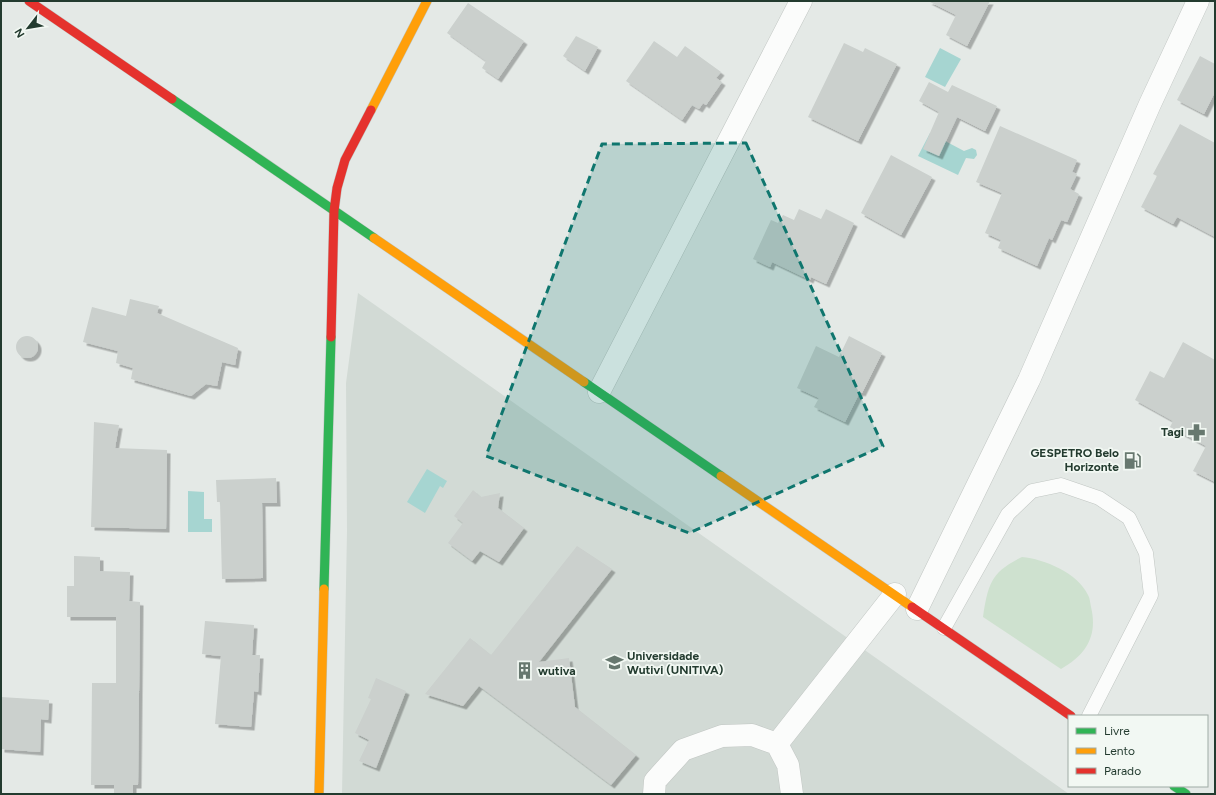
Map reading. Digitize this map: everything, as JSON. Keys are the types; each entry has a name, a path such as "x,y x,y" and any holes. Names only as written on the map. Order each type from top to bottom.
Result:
{"main road":[{"path":"29,1 1070,715"},
{"path":"319,794 334,211 337,188 345,160 427,1"},
{"path":"1176,787 1186,794"}],"street":[{"path":"599,392 801,1"},
{"path":"917,609 1029,380 1150,104 1198,1"},
{"path":"777,744 895,594"},
{"path":"654,794 655,781 683,750 722,736 752,735 777,744 788,766 792,794"}],"lane":[{"path":"944,628 1008,514 1032,492 1061,485 1099,498 1130,518 1146,553 1151,595 1090,715"}],"highlighted area":[{"path":"746,143 883,446 689,533 486,456 602,144"}],"shaded area":[{"name":"Universidade Wutivi (UNITIVA)","path":"358,293 1069,794 342,794 347,531 346,383"}],"green space":[{"path":"1022,557 1031,558 1060,568 1077,580 1089,598 1093,617 1093,627 1088,644 1070,664 1061,669 983,617 989,587 993,580 1004,568"}],"water":[{"path":"940,48 961,59 945,87 925,77"},
{"path":"930,133 964,151 972,148 976,150 977,155 974,159 966,158 958,175 918,156"},
{"path":"427,469 447,481 443,488 440,486 425,513 407,502"},
{"path":"188,491 204,492 204,519 212,519 212,532 188,532"}],"building":[{"path":"928,1 990,1 967,46 946,35 956,15"},
{"path":"468,3 524,41 498,79 482,68 486,61 447,33"},
{"path":"576,36 598,47 585,71 563,56"},
{"path":"654,41 677,57 685,46 721,72 716,78 722,82 706,105 703,103 699,109 692,105 682,120 626,81"},
{"path":"844,43 863,52 865,48 897,64 858,141 808,117"},
{"path":"1200,56 1215,64 1215,92 1204,114 1177,100"},
{"path":"929,82 948,92 952,85 997,106 985,131 957,117 939,156 923,149 939,112 919,101"},
{"path":"1180,124 1215,143 1215,237 1177,217 1173,224 1141,207 1157,176 1153,174"},
{"path":"1000,126 1077,160 1072,172 1077,174 1070,189 1079,194 1067,222 1061,220 1052,240 1049,238 1037,266 998,248 1001,240 985,233 1002,193 976,182"},
{"path":"891,155 932,177 901,235 861,213"},
{"path":"799,209 821,219 826,209 854,223 826,284 811,277 810,280 772,262 770,267 753,259 771,220 778,223 783,215 794,220"},
{"path":"130,299 159,306 157,313 238,348 235,365 222,362 217,386 206,384 191,396 131,379 133,368 116,363 118,351 83,342 92,307 126,316"},
{"path":"27,336 35,339 38,347 35,355 27,358 19,355 16,347 19,339"},
{"path":"849,336 882,353 862,393 860,392 845,422 814,407 819,398 797,388 816,346 839,357"},
{"path":"1183,342 1215,360 1215,482 1193,471 1206,446 1170,427 1173,421 1135,400 1150,371 1164,378"},
{"path":"94,422 119,425 115,448 167,450 166,529 91,527"},
{"path":"276,478 277,503 262,503 263,578 222,579 220,502 217,502 216,480"},
{"path":"473,490 481,497 500,493 498,508 524,528 499,562 480,551 472,561 448,543 463,523 454,516"},
{"name":"wutiva","path":"577,546 612,569 539,662 569,658 575,707 636,755 611,785 479,686 463,706 425,694 470,638 491,655"},
{"path":"74,556 100,557 100,571 130,572 129,601 140,602 138,785 133,785 133,794 114,794 114,785 91,785 92,683 116,683 116,617 67,617 67,586 74,586"},
{"path":"205,621 254,625 252,655 260,655 258,692 254,691 251,727 215,724 221,656 202,654"},
{"path":"376,678 406,691 376,768 359,761 369,740 355,733 371,699 368,698"},
{"path":"1,697 49,700 48,720 41,719 40,752 1,749"}],"traffic: fast":[{"path":"172,99 374,238"},
{"path":"324,589 331,337"},
{"path":"584,382 721,476"},
{"path":"1176,787 1186,794"}],"traffic: slow":[{"path":"371,110 427,1"},
{"path":"374,238 584,382"},
{"path":"721,476 912,607"},
{"path":"319,794 324,589"}],"traffic: jam":[{"path":"29,1 172,99"},
{"path":"331,337 334,211 337,188 345,160 371,110"},
{"path":"912,607 1070,715"}],"place":[{"name":"Tagi","path":"1197,432"},
{"name":"GESPETRO Belo Horizonte","path":"1132,460"},
{"name":"Universidade Wutivi (UNITIVA)","path":"614,663"},
{"name":"wutiva","path":"525,671"}]}
